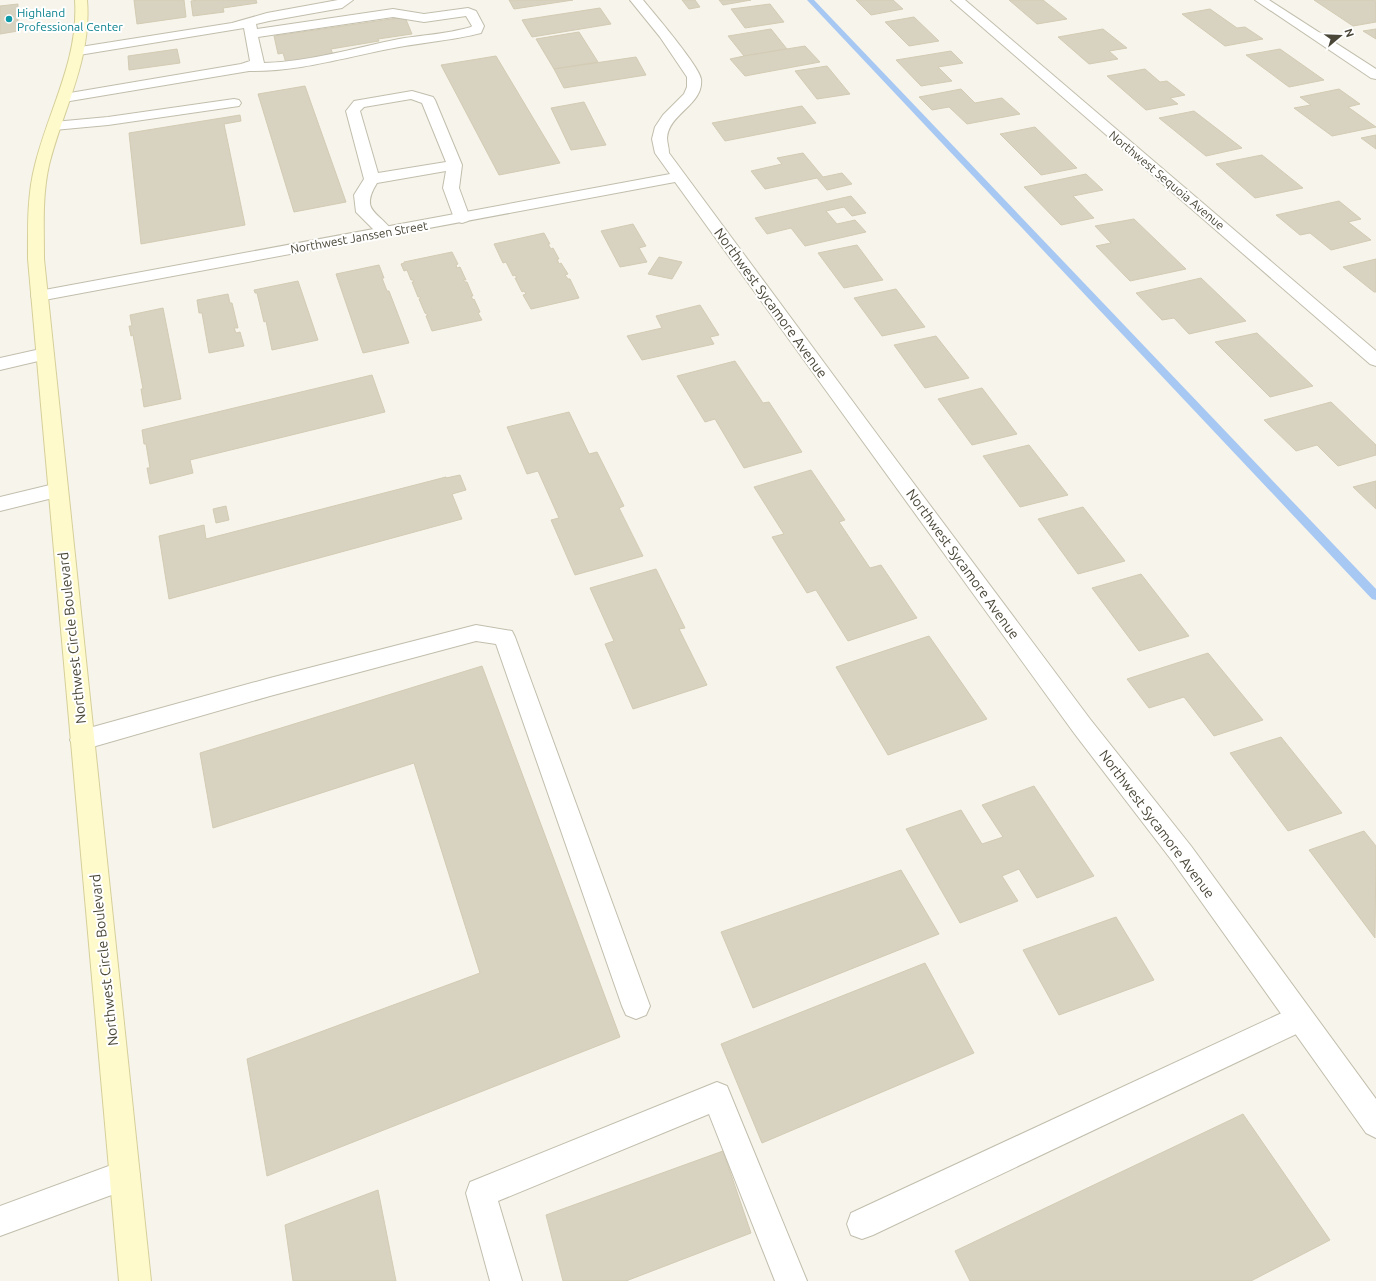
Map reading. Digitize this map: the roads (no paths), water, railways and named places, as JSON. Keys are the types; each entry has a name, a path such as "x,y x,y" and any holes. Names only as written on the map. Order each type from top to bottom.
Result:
{"main road":[{"name":"Northwest Circle Boulevard","path":"81,0 82,12 78,51 72,76 54,126 39,179 36,215 36,260 135,1281"}],"street":[{"path":"250,28 267,17 338,5 347,0"},
{"name":"Northwest Sycamore Avenue","path":"636,0 671,44 694,77 694,90 689,98 667,118 661,128 659,143 662,153 678,177 1073,714 1182,854 1376,1123"},
{"name":"Northwest Sequoia Avenue","path":"957,0 1376,360"},
{"path":"1261,0 1376,75"},
{"path":"64,98 249,67 283,66 340,57 400,43 469,32 476,30 478,26 472,14 468,12 424,18 393,13 250,28 233,27 78,51"},
{"path":"249,67 257,63 250,28"},
{"path":"385,232 364,212 362,195 372,179 353,111 359,104 397,97 412,95 428,100 455,165 451,188 462,218"},
{"path":"54,126 108,121 234,102"},
{"path":"372,179 455,165"},
{"name":"Northwest Janssen Street","path":"39,296 678,177"},
{"path":"0,364 45,354"},
{"path":"0,504 58,490"},
{"path":"82,740 270,687 476,633 504,638 636,1006"},
{"path":"862,1224 1299,1018"},
{"path":"506,1281 481,1193 717,1096 791,1281"},
{"path":"0,1221 125,1175"}],"waterway":[{"path":"810,0 1376,596"}],"place":[{"name":"Highland Professional Center","path":"9,19"}]}
